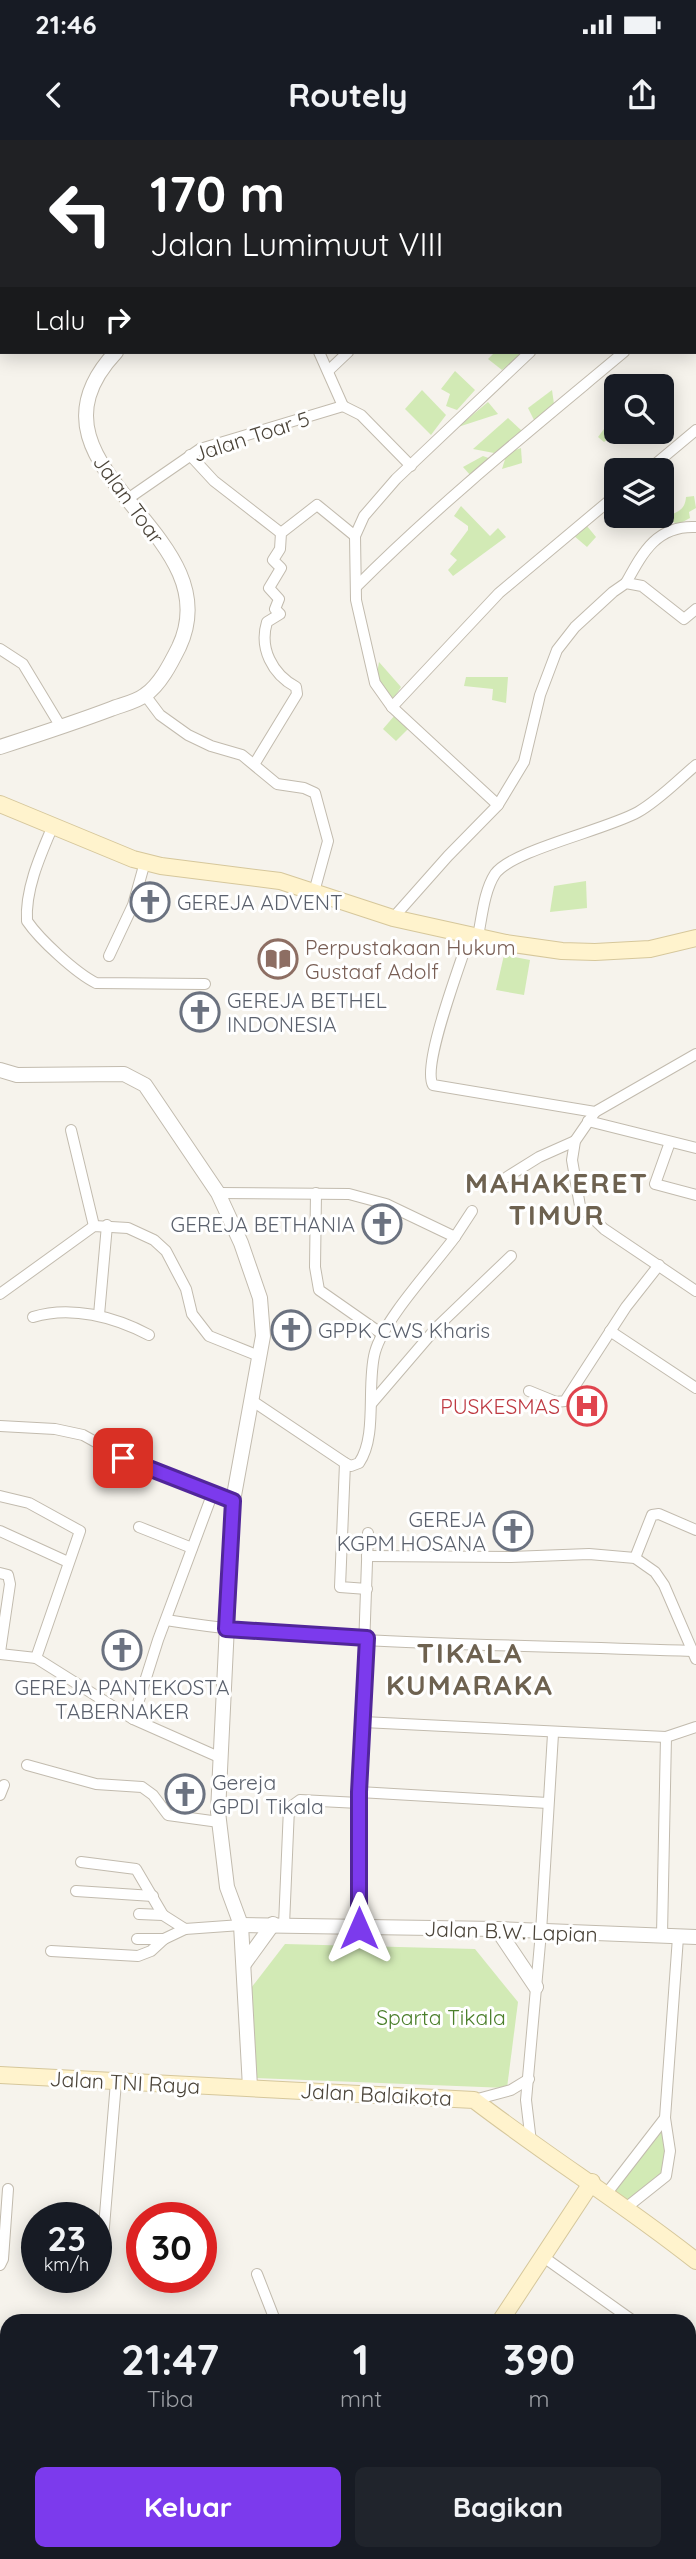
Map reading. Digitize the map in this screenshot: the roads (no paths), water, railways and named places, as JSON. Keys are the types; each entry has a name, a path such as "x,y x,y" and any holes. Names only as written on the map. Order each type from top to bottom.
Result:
{"main road":[{"path":"0,804 52,828 145,862 257,876 393,918 474,935 562,951 595,952 650,949 696,939"},
{"name":"Jalan TNI Raya","path":"0,2075 250,2087"},
{"name":"Jalan Balaikota","path":"250,2087 474,2100 531,2143 627,2207 696,2261"},
{"path":"505,2314 592,2182"}],"street":[{"name":"Jalan Toar","path":"115,354 93,386 86,416 86,435 98,462 129,498 172,559 185,593 188,615 183,639 172,661 145,695"},
{"path":"320,354 343,406 361,415 411,466"},
{"path":"328,371 346,354"},
{"path":"498,805 392,707 370,671 356,600 355,536 363,516 528,354"},
{"path":"357,586 402,541 622,354"},
{"name":"Jalan Toar 5","path":"129,498 190,455 234,437 343,406"},
{"path":"663,458 696,430"},
{"path":"190,455 214,481 281,533"},
{"path":"255,763 297,694 296,687 286,682 264,650 263,637 267,622 279,614 275,609 279,599 269,588 281,568 273,559 280,549 281,533 317,505 355,536"},
{"path":"392,707 499,593 604,505"},
{"path":"393,918 498,805 524,762 540,695 557,650 575,627 626,583 646,548 670,528 696,527"},
{"path":"626,583 642,586 684,619 696,609"},
{"path":"0,649 23,664 61,727"},
{"path":"0,747 145,695 174,726 211,746 235,752 255,763 277,784 315,793 328,841 314,892"},
{"path":"696,765 638,812 591,833 525,855 502,867 491,882 437,1035 431,1082 444,1088 591,1116 696,1148"},
{"path":"52,828 38,864 27,906 27,921 39,935 84,976 96,983 205,984"},
{"path":"109,956 133,905 145,862"},
{"path":"696,1054 591,1116 575,1141 572,1160 580,1206 604,1229 696,1291"},
{"path":"1,1074 113,1074 136,1078 155,1097 218,1192 241,1243 260,1298 263,1336 233,1501 219,1822 227,1887 241,1925 250,2087"},
{"path":"71,1130 94,1226"},
{"path":"507,1177 539,1157 575,1141"},
{"path":"670,1142 655,1184 696,1195"},
{"path":"218,1192 349,1194 374,1200 454,1237"},
{"path":"316,1193 315,1267 320,1290 382,1334"},
{"path":"251,1400 345,1463 354,1466 362,1459 371,1404 371,1371 382,1334 472,1211"},
{"path":"99,1315 107,1225"},
{"path":"0,1294 94,1226 128,1228 155,1240 173,1263 186,1289 192,1314 203,1330 218,1342 259,1356"},
{"path":"371,1404 437,1327 511,1256"},
{"path":"528,1391 556,1402 565,1401 610,1331 659,1265"},
{"path":"33,1317 48,1314 99,1315 149,1335"},
{"path":"610,1331 696,1388"},
{"path":"0,1426 55,1429 83,1435 137,1465 233,1501"},
{"path":"345,1463 340,1587 367,1589"},
{"path":"133,1719 212,1495"},
{"path":"0,1496 29,1503 80,1531 36,1658"},
{"path":"635,1558 652,1516 659,1514 696,1530"},
{"path":"139,1527 192,1548"},
{"path":"0,1531 68,1562"},
{"path":"359,1928 359,1797 367,1638 368,1533"},
{"path":"166,1620 226,1629 694,1655 664,1585 655,1572 635,1558 589,1554 368,1556"},
{"path":"0,1573 8,1575 10,1584 0,1653 36,1658 133,1719 221,1758"},
{"path":"363,1722 553,1734 666,1737 696,1727"},
{"path":"531,2143 526,2112 541,1932 553,1734"},
{"path":"662,1935 666,1737"},
{"path":"27,1765 96,1784 142,1787 153,1795 168,1815 219,1822"},
{"path":"244,1964 279,1924 286,1815 291,1804 359,1797 548,1803"},
{"path":"81,1862 136,1869 163,1915 185,1929"},
{"path":"76,1891 153,1896"},
{"path":"139,1914 163,1915"},
{"path":"51,1951 146,1955 164,1939 185,1929 241,1925"},
{"name":"Jalan B.W. Lapian","path":"241,1925 497,1929 696,1937"},
{"path":"497,1929 536,1987"},
{"path":"627,2207 666,2176 670,2151 665,2118 678,1937"},
{"path":"137,1939 164,1939"},
{"path":"474,2100 511,2090 529,2079"},
{"path":"106,2202 116,2082"},
{"path":"607,2193 665,2118"},
{"path":"0,2265 4,2259 8,2189"},
{"path":"542,2256 624,2314"},
{"path":"257,2274 273,2314"}],"place":[{"name":"GEREJA ADVENT","path":"150,902"},
{"name":"Perpustakaan Hukum Gustaaf Adolf","path":"278,959"},
{"name":"GEREJA BETHEL INDONESIA","path":"200,1012"},
{"name":"GEREJA BETHANIA","path":"382,1224"},
{"name":"GPPK CWS Kharis","path":"291,1330"},
{"name":"PUSKESMAS","path":"587,1406"},
{"name":"GEREJA KGPM HOSANA","path":"513,1531"},
{"name":"GEREJA PANTEKOSTA TABERNAKER","path":"122,1650"},
{"name":"Gereja GPDI Tikala","path":"185,1794"}],"district":[{"name":"MAHAKERET TIMUR","path":"557,1198"},
{"name":"TIKALA KUMARAKA","path":"470,1668"}],"park label":[{"name":"Sparta Tikala","path":"441,2017"}]}
